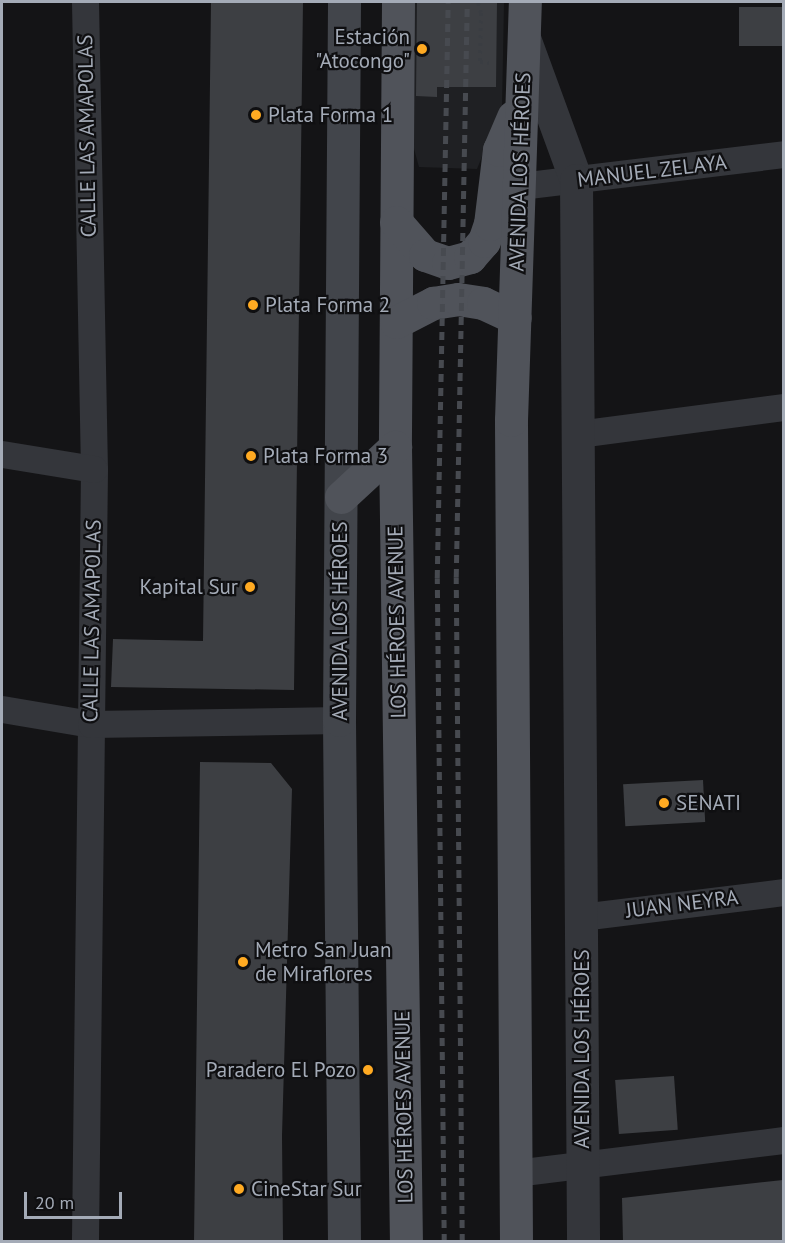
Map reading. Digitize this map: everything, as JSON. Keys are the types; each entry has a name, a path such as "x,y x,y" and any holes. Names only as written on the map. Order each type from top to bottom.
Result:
{"main road":[{"name":"AVENIDA LOS HÉROES","path":"344,2 339,720 344,1242"},
{"name":"LOS HÉROES AVENUE","path":"398,2 395,447 406,1242"},
{"name":"AVENIDA LOS HÉROES","path":"516,1242 511,432 525,2"},
{"path":"396,222 415,248 438,261 459,261 478,250 490,224 499,150 523,96"},
{"path":"396,322 433,303 458,298 483,303 514,318"},
{"path":"341,496 395,447"}],"street":[{"name":"CALLE LAS AMAPOLAS","path":"85,2 94,469 85,1242"},
{"name":"AVENIDA LOS HÉROES","path":"524,38 576,180 583,1242"},
{"name":"MANUEL ZELAYA","path":"520,186 783,154"},
{"path":"578,434 783,407"},
{"path":"2,454 94,469"},
{"path":"2,709 91,724 339,720"},
{"name":"JUAN NEYRA","path":"581,917 783,892"},
{"path":"515,1173 783,1140"}],"path":[{"path":"478,3 481,13 480,62 489,65 489,53"}],"shaded area":[{"path":"403,2 504,2 502,107 477,169 419,167 402,105"}],"building":[{"path":"211,2 303,2 294,690 111,687 113,639 203,641"},
{"path":"417,2 497,2 496,87 437,87 437,97 416,96"},
{"path":"739,7 783,7 783,46 739,46"},
{"name":"Metro San Juan de Miraflores","path":"200,762 271,763 292,789 282,1136 283,1242 194,1242"},
{"name":"SENATI","path":"703,780 705,822 625,826 623,784"},
{"path":"674,1076 678,1130 619,1134 615,1080"},
{"path":"783,1180 783,1242 623,1242 622,1198"}],"railway":[{"path":"444,1242 437,578 448,2"},
{"path":"462,1242 456,577 467,2"}],"place":[{"name":"Estación \"Atocongo\"","path":"422,49"},
{"name":"Plata Forma 1","path":"256,115"},
{"name":"Plata Forma 2","path":"253,305"},
{"name":"Plata Forma 3","path":"251,456"},
{"name":"Kapital Sur","path":"250,587"},
{"name":"SENATI","path":"664,803"},
{"name":"Metro San Juan de Miraflores","path":"243,962"},
{"name":"Paradero El Pozo","path":"368,1070"},
{"name":"CineStar Sur","path":"239,1189"}]}
